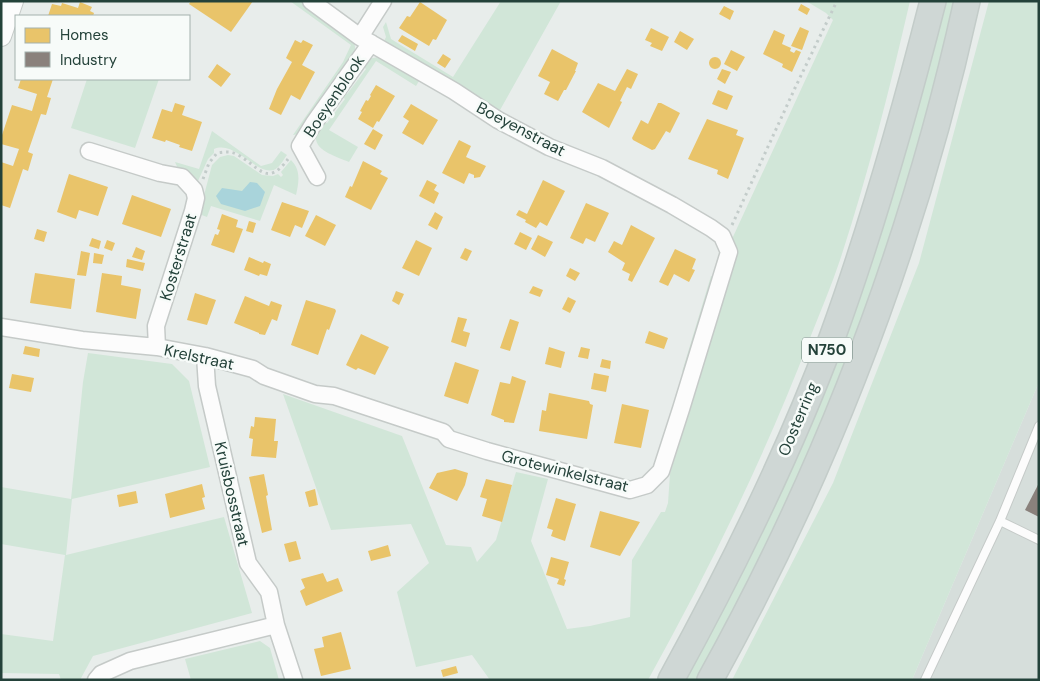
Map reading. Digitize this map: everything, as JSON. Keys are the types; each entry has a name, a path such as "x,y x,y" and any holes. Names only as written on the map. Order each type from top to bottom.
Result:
{"main road":[{"name":"Oosterring","path":"671,680 746,537 789,444 831,338 887,173 933,1"},
{"name":"N750","path":"710,680 782,542 819,460 862,353 891,273 918,189 944,96 967,1"}],"street":[{"path":"1,36 13,1"},
{"name":"Boeyenstraat","path":"311,1 365,40 454,91 498,120 549,147 602,168 711,228 722,236 727,247"},
{"path":"365,40 383,1"},
{"name":"Boeyenblook","path":"317,176 300,146 365,40"},
{"name":"Kosterstraat","path":"89,151 160,173 182,177 194,190 196,198 193,211 156,326 157,348"},
{"name":"Grotewinkelstraat","path":"390,416 442,432 449,439 602,484 630,490 647,485 661,471 684,400 727,247"},
{"name":"Krelstraat","path":"1,327 205,356 253,369 264,376 315,394 334,396 390,416"},
{"name":"Kruisbosstraat","path":"205,356 207,386 248,563 269,592 276,626 294,680"},
{"path":"96,680 101,674 130,661 276,626"}],"lane":[{"path":"925,680 1000,521 1039,426"},
{"path":"1000,521 1039,540"}],"path":[{"path":"727,247 794,88 837,1"},
{"path":"201,186 209,163 217,154 228,152 237,154 258,171 269,174 280,170 289,157"}],"shaded area":[{"path":"1039,382 1039,680 912,680"}],"green space":[{"path":"290,1 303,1 350,35 355,46 355,52 299,134 293,135 343,62 351,45"},
{"path":"501,1 561,1 500,110 451,84 384,41 386,37 383,27 386,22 391,39 453,77"},
{"path":"806,1 910,1 869,164 829,290 755,469 693,596 648,680 490,680 472,655 416,667 397,592 429,563 411,524 331,530 283,394 402,436 446,545 471,547 477,562 496,540 516,472 548,479 531,541 567,629 630,617 632,560 661,512 665,512 668,503 670,474 735,261 732,239 833,20 826,13"},
{"path":"942,1 957,1 946,50 887,251 809,462 699,680 684,680 761,529"},
{"path":"989,1 1039,1 1039,382 912,680 732,680 833,483 919,263"},
{"path":"378,57 413,73 419,81 416,86 376,61 329,130 358,147 349,162 323,150 316,141 316,134 323,122 327,123 345,99 341,96 344,92 347,94 366,69 361,65 368,59"},
{"path":"87,80 159,80 135,148 71,128"},
{"path":"212,131 261,166 272,163 281,151 287,155 277,168 270,171 255,165 231,150 222,147 214,149 214,153 208,159 198,181 179,171 175,162 199,169"},
{"path":"234,156 262,175 273,176 278,174 281,177 283,175 281,172 291,160 298,172 296,195 274,185 260,221 211,206 207,217 199,214 212,165 220,157"},
{"path":"711,276 716,279 688,367 682,372"},
{"path":"88,353 172,364 189,381 210,467 72,499 66,555 224,517 252,613 93,656 80,680 61,680 59,674 1,673 1,634 53,641 65,555 1,544 1,487 71,499 83,382"},
{"path":"260,641 270,648 279,680 191,680 185,659"}],"water":[{"path":"250,182 257,183 265,192 260,206 245,211 221,204 216,196 222,188 242,191"}],"building: Homes":[{"path":"191,1 253,1 231,32 189,4"},
{"path":"80,2 92,7 90,11 94,13 93,15 48,15 52,4 61,6 62,3 78,8"},
{"path":"420,2 447,20 436,40 433,39 429,46 399,28 407,16 410,17"},
{"path":"801,4 810,9 807,15 798,10"},
{"path":"724,6 734,11 730,20 719,14"},
{"path":"800,27 809,31 802,50 791,46"},
{"path":"651,28 669,37 662,51 650,46 652,43 645,40"},
{"path":"774,30 785,35 782,44 791,48 790,51 794,53 796,50 801,52 792,72 782,67 783,64 763,54"},
{"path":"680,31 694,39 687,50 674,42"},
{"path":"402,35 418,44 415,51 398,41"},
{"path":"295,40 301,43 303,40 313,45 302,65 315,72 300,100 291,95 281,115 269,109 277,89 292,62 286,58"},
{"path":"552,49 578,63 566,90 564,90 558,101 544,94 550,82 538,76"},
{"path":"731,50 745,57 737,71 724,64"},
{"path":"443,54 451,59 445,68 437,63"},
{"path":"713,57 717,57 721,63 717,69 713,69 709,65 709,61"},
{"path":"217,64 231,74 221,87 208,77"},
{"path":"627,69 638,74 631,89 627,87 609,128 582,112 598,83 615,91"},
{"path":"722,69 731,72 725,84 717,79"},
{"path":"21,80 53,80 47,97 51,98 46,115 41,114 28,152 33,154 28,171 23,169 10,208 1,205 1,162 13,166 19,149 1,144 1,138 12,105 32,111 37,94 18,88"},
{"path":"376,85 395,96 379,122 377,121 373,128 358,119 362,112 360,111 366,100 368,101"},
{"path":"718,90 733,96 727,110 712,104"},
{"path":"175,103 185,106 182,115 202,122 192,151 166,140 165,142 152,138 162,109 172,112"},
{"path":"658,103 680,113 670,133 666,131 655,149 652,150 632,138 641,120 648,124"},
{"path":"411,104 438,120 423,145 402,133 409,121 403,117"},
{"path":"707,119 738,130 736,135 744,138 728,179 717,174 718,170 688,159"},
{"path":"373,129 383,135 375,150 364,144"},
{"path":"459,140 471,146 466,157 486,166 480,177 474,178 474,175 469,173 464,184 442,173"},
{"path":"363,161 382,171 380,174 388,178 371,210 345,197 350,186 352,187"},
{"path":"69,174 108,187 98,216 79,210 76,219 57,212"},
{"path":"427,180 437,185 434,190 439,193 434,204 419,196"},
{"path":"543,180 565,191 547,226 540,222 536,228 516,215 519,210 527,214"},
{"path":"132,195 171,209 161,237 122,224"},
{"path":"282,202 309,211 302,228 295,225 290,237 271,230"},
{"path":"586,203 609,213 595,242 586,238 583,244 570,238"},
{"path":"435,212 443,217 437,230 428,225"},
{"path":"222,214 238,220 236,227 243,229 234,253 211,245 215,234 218,235 220,230 217,229"},
{"path":"316,215 336,225 325,246 305,236"},
{"path":"249,221 256,223 253,233 246,231"},
{"path":"631,225 655,238 632,282 628,280 630,274 622,270 625,263 608,252 614,241 622,245"},
{"path":"37,229 47,232 44,242 34,239"},
{"path":"520,232 532,238 526,250 514,244"},
{"path":"538,235 553,242 545,257 531,249"},
{"path":"92,238 101,241 99,249 89,246"},
{"path":"107,240 115,243 112,251 104,248"},
{"path":"416,240 432,248 419,276 402,268"},
{"path":"136,247 145,251 142,260 132,257"},
{"path":"465,248 472,251 467,261 460,258"},
{"path":"675,249 696,259 692,269 695,270 689,282 674,274 668,286 659,282"},
{"path":"81,251 90,253 86,276 77,275"},
{"path":"94,253 104,255 102,264 93,263"},
{"path":"249,257 271,264 267,276 260,274 259,276 244,270"},
{"path":"127,259 145,263 143,271 126,267"},
{"path":"570,268 580,273 575,281 566,276"},
{"path":"35,273 75,279 71,309 30,303"},
{"path":"102,273 122,276 121,285 141,289 136,319 96,312"},
{"path":"533,286 543,290 540,297 529,293"},
{"path":"396,291 404,294 399,305 392,301"},
{"path":"195,293 216,300 207,325 187,320"},
{"path":"245,296 269,306 271,301 282,305 277,321 272,319 265,335 234,323"},
{"path":"568,297 576,301 570,313 562,309"},
{"path":"306,300 335,309 336,311 329,330 327,329 318,355 291,345"},
{"path":"458,317 467,319 463,331 470,333 466,347 451,342"},
{"path":"510,319 519,322 510,351 500,348"},
{"path":"649,331 668,338 664,349 645,343"},
{"path":"361,334 389,347 375,375 346,365"},
{"path":"25,346 40,349 39,357 23,354"},
{"path":"549,347 565,352 561,368 545,364"},
{"path":"581,347 590,349 588,359 578,357"},
{"path":"602,359 611,361 610,369 600,367"},
{"path":"455,362 479,370 468,404 444,396"},
{"path":"594,373 609,376 606,392 591,389"},
{"path":"12,374 34,378 31,392 9,388"},
{"path":"512,376 526,381 514,423 504,422 504,420 491,415 500,382 510,384"},
{"path":"549,393 589,401 593,405 587,439 539,431 542,410 546,411"},
{"path":"622,404 649,410 641,448 614,443"},
{"path":"255,417 276,419 274,441 278,441 276,458 251,456 253,439 249,438 251,426 254,427"},
{"path":"455,469 468,473 465,485 457,501 429,488 437,473"},
{"path":"264,474 272,530 262,533 249,477"},
{"path":"486,479 512,485 502,522 482,516 487,499 480,497"},
{"path":"202,484 205,497 202,498 205,509 170,518 165,494"},
{"path":"315,489 318,505 309,507 305,492"},
{"path":"136,491 138,503 119,507 117,495"},
{"path":"556,498 576,504 565,541 551,536 553,530 547,528"},
{"path":"600,511 640,522 620,556 590,547"},
{"path":"296,541 301,559 289,562 284,544"},
{"path":"388,545 391,556 371,561 368,551"},
{"path":"551,557 569,562 564,586 557,584 559,579 546,575"},
{"path":"323,573 327,582 338,578 343,591 306,606 300,591 305,588 301,579"},
{"path":"341,632 351,669 321,676 314,649 324,647 322,637"},
{"path":"456,666 458,673 443,677 441,670"}],"building: Industry":[{"path":"1039,483 1039,517 1025,510"}]}
